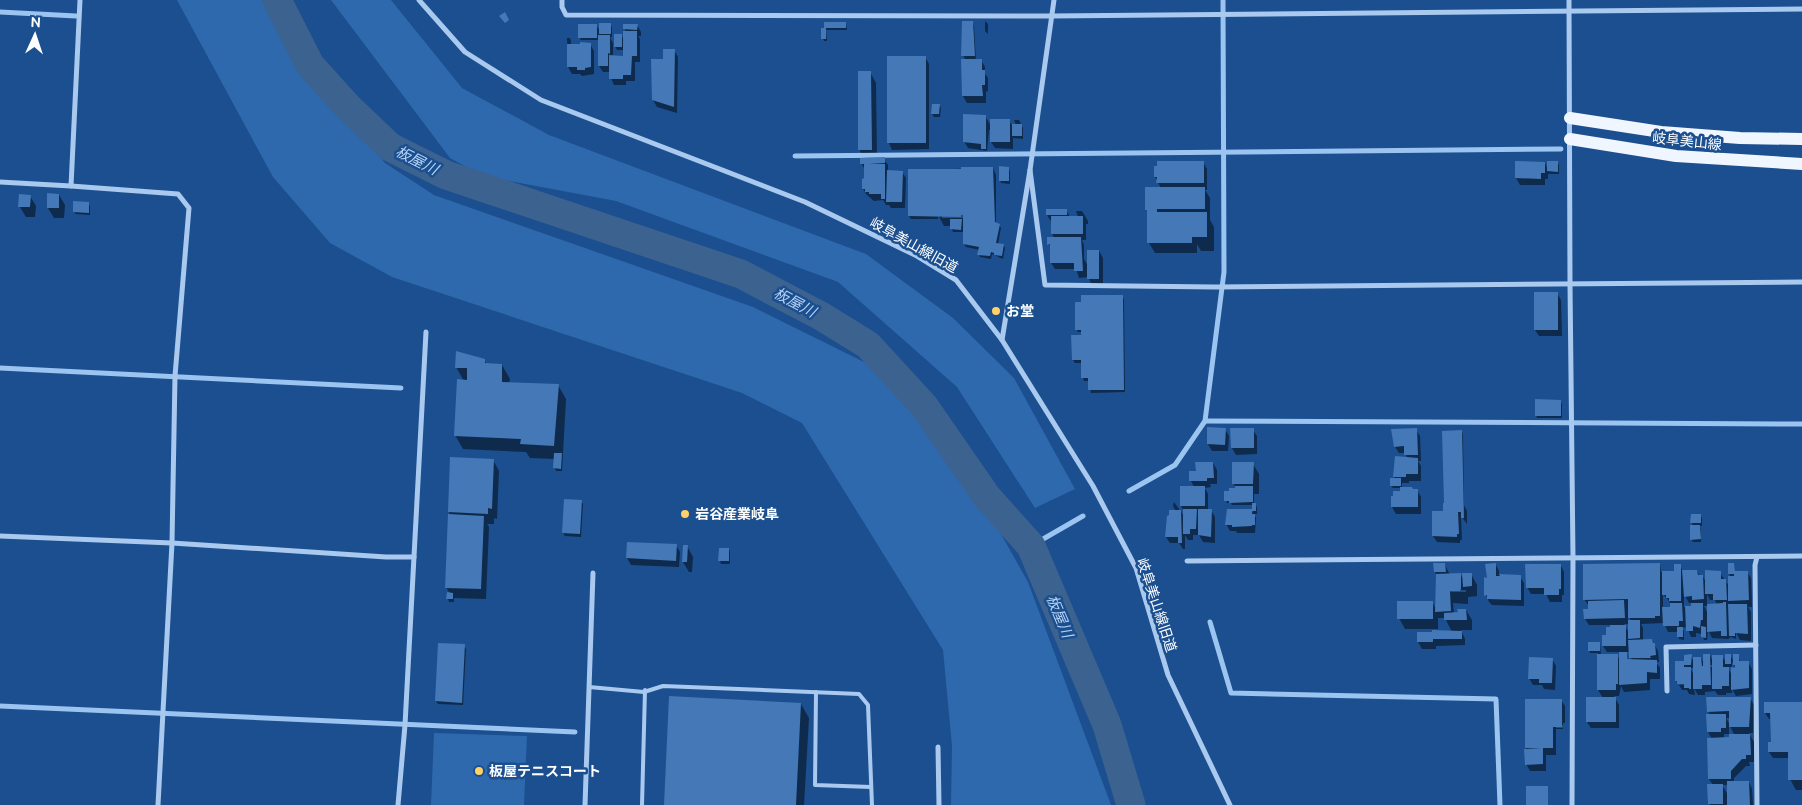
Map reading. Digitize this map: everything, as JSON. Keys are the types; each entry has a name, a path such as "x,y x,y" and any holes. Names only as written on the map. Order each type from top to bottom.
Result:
{"main road":[{"name":"岐阜美山線","path":"1570,118 1661,132 1740,138 1802,139"},
{"name":"岐阜美山線","path":"1570,139 1676,156 1802,164"}],"street":[{"path":"72,186 80,0"},
{"name":"岐阜美山線旧道","path":"420,0 465,52 541,100 805,202 917,256 956,280 1002,340 1093,486 1136,568 1168,675 1230,805"},
{"path":"562,0 562,7 566,15 1051,16 1802,9"},
{"path":"1002,340 1030,170 1054,0"},
{"path":"1569,0 1573,558 1572,805"},
{"path":"1030,170 1045,285 1215,287 1802,282"},
{"path":"0,182 178,194 189,208 175,376 172,543 158,805"},
{"path":"398,805 405,725 426,332"},
{"path":"0,536 172,543 386,557 414,557"},
{"path":"1757,556 1755,565 1757,805"},
{"path":"1187,561 1802,556"},
{"path":"584,805 593,573"},
{"path":"1668,691 1666,647 1756,646"},
{"path":"938,747 939,805"}],"lane":[{"path":"589,687 644,691 663,686 859,694 868,705 872,805"},
{"path":"642,805 644,691"},
{"path":"816,692 815,785 871,787"}],"shaded area":[{"path":"177,0 262,0 286,40 385,163 434,195 753,307 866,363 914,409 996,525 1028,582 1111,805 951,805 952,746 943,650 802,423 742,393 392,277 330,243 273,177"},
{"path":"331,0 391,0 462,88 549,135 866,254 953,318 1014,378 1075,489 1035,508 957,387 838,282 616,201 483,176 450,158"},
{"name":"板屋テニスコート","path":"434,733 527,736 524,805 431,805"}],"building":[{"path":"505,12 509,20 505,23 499,16"},
{"path":"962,21 973,21 975,56 961,56"},
{"path":"824,22 846,22 846,28 826,28 826,39 821,39 821,28 824,28"},
{"path":"599,23 611,23 611,34 599,34"},
{"path":"578,24 597,24 597,38 578,38"},
{"path":"623,24 638,24 637,30 623,29"},
{"path":"623,31 637,31 637,56 632,56 631,75 623,75 623,79 609,79 609,55 623,56"},
{"path":"614,34 622,34 622,47 614,47"},
{"path":"598,35 610,35 608,66 598,66"},
{"path":"580,42 591,43 591,67 585,68 585,70 577,70 577,67 567,67 567,44 580,44"},
{"path":"663,49 675,49 674,107 652,100 651,59 663,59"},
{"path":"887,56 926,56 926,143 887,143"},
{"path":"961,59 982,59 982,70 985,70 985,85 982,85 983,96 962,96"},
{"path":"858,71 871,71 872,150 858,150"},
{"path":"932,104 940,104 939,114 931,114"},
{"path":"963,114 986,115 986,149 981,149 981,144 963,142"},
{"path":"990,119 1010,119 1010,142 990,142"},
{"path":"1012,124 1022,124 1022,136 1012,136"},
{"path":"885,157 885,163 869,164 885,164 885,199 881,199 881,194 869,194 869,192 865,192 865,189 862,189 864,164 860,164 860,158"},
{"path":"1157,161 1204,161 1204,183 1156,183 1157,177 1154,177 1154,166 1157,166"},
{"path":"1515,161 1545,162 1545,173 1541,173 1541,179 1515,178"},
{"path":"1547,161 1558,161 1558,172 1547,171"},
{"path":"999,166 1009,167 1009,181 999,181"},
{"path":"961,167 993,167 995,222 1000,224 996,243 1004,244 1002,256 994,255 991,252 990,256 977,255 979,247 963,244 963,215 961,217 908,216 908,169 961,169"},
{"path":"887,170 903,171 902,202 886,202"},
{"path":"1145,187 1205,187 1205,209 1157,209 1157,212 1207,212 1207,237 1192,237 1192,243 1147,243"},
{"path":"47,193 59,194 59,208 47,208"},
{"path":"19,194 31,195 30,207 18,207"},
{"path":"73,201 89,202 89,213 73,212"},
{"path":"1046,209 1067,209 1067,215 1046,215"},
{"path":"1051,216 1083,216 1083,234 1051,234"},
{"path":"950,219 962,219 961,230 950,229"},
{"path":"1047,237 1081,237 1083,271 1074,271 1074,263 1050,263 1050,244 1047,245"},
{"path":"1087,250 1099,250 1099,279 1087,279"},
{"path":"1534,292 1558,292 1558,330 1534,330"},
{"path":"1081,295 1123,295 1124,390 1088,390 1088,378 1081,378 1081,360 1072,360 1071,335 1081,335 1081,330 1075,330 1075,302 1081,302"},
{"path":"456,351 485,359 485,363 502,364 502,382 559,384 554,446 520,444 521,439 454,436 457,379 467,380 467,368 455,368"},
{"path":"1535,399 1561,400 1561,416 1535,416"},
{"path":"1207,427 1226,428 1225,445 1207,444"},
{"path":"1230,428 1254,428 1254,448 1231,448"},
{"path":"1417,428 1418,455 1404,455 1404,446 1394,447 1391,429"},
{"path":"1462,430 1464,518 1461,518 1461,512 1458,512 1459,534 1457,534 1457,537 1432,536 1432,511 1443,511 1444,503 1442,431"},
{"path":"554,453 562,453 561,469 553,468"},
{"path":"1395,456 1418,458 1418,474 1406,474 1406,477 1393,477"},
{"path":"450,457 494,459 492,509 488,508 488,514 448,512"},
{"path":"1195,462 1213,462 1214,478 1207,478 1207,481 1189,481 1189,471 1196,471"},
{"path":"1232,462 1254,462 1253,484 1232,484"},
{"path":"1390,478 1401,478 1401,486 1390,486"},
{"path":"1180,486 1205,486 1205,506 1180,506"},
{"path":"1235,486 1253,486 1253,502 1229,503 1229,501 1224,501 1224,491 1229,491 1229,488 1235,488"},
{"path":"1400,487 1418,489 1418,507 1391,507 1393,491 1400,491"},
{"path":"564,499 582,500 580,534 562,533"},
{"path":"1252,503 1256,503 1256,511 1252,511 1252,514 1255,514 1255,525 1232,527 1232,525 1225,525 1227,509 1252,509"},
{"path":"1183,509 1197,509 1196,529 1190,529 1190,534 1183,534"},
{"path":"1198,509 1212,509 1211,537 1198,535"},
{"path":"1169,510 1181,510 1182,543 1178,543 1178,537 1165,537"},
{"path":"448,514 484,516 481,589 445,588"},
{"path":"1691,514 1701,514 1701,523 1690,523"},
{"path":"1690,525 1700,525 1701,539 1690,540"},
{"path":"627,542 677,544 676,561 626,558"},
{"path":"683,545 688,545 687,562 682,562"},
{"path":"719,548 729,548 729,561 718,561"},
{"path":"1433,563 1445,563 1446,572 1434,572"},
{"path":"1496,563 1496,576 1500,576 1499,574 1521,575 1521,600 1487,599 1487,595 1484,596 1484,577 1487,578 1485,564"},
{"path":"1660,563 1660,616 1655,616 1655,618 1628,618 1628,599 1583,600 1583,564"},
{"path":"1728,563 1734,563 1735,571 1748,571 1749,600 1728,601 1728,576 1734,576 1734,574 1728,574"},
{"path":"1525,564 1561,564 1561,589 1559,589 1559,595 1544,595 1544,588 1526,588"},
{"path":"1674,564 1681,564 1681,601 1669,601 1666,595 1662,595 1662,571 1674,571"},
{"path":"1682,570 1697,570 1698,575 1703,575 1704,599 1692,600 1692,596 1684,597"},
{"path":"1705,570 1721,571 1721,579 1726,579 1727,600 1713,600 1713,594 1705,594"},
{"path":"1461,573 1460,591 1450,591 1451,611 1435,612 1436,574"},
{"path":"1462,573 1472,573 1472,586 1463,587"},
{"path":"447,592 453,593 453,599 446,599"},
{"path":"1624,600 1625,618 1584,619 1583,609 1588,609 1588,601"},
{"path":"1397,601 1433,601 1433,619 1397,619"},
{"path":"1726,602 1727,636 1721,636 1721,631 1707,632 1707,604"},
{"path":"1670,603 1682,603 1683,621 1679,621 1679,626 1663,626 1662,607 1670,607"},
{"path":"1691,603 1703,603 1703,620 1701,620 1700,628 1693,626 1693,631 1686,631 1685,606 1691,606"},
{"path":"1728,604 1747,604 1748,634 1735,633 1735,636 1729,636"},
{"path":"1457,609 1466,609 1467,620 1444,620 1444,613 1458,612"},
{"path":"1628,620 1640,620 1640,638 1628,639"},
{"path":"1610,625 1626,625 1626,646 1602,646 1602,635 1606,635 1606,627 1610,627"},
{"path":"1701,626 1706,627 1706,638 1701,637"},
{"path":"1677,627 1683,627 1683,637 1677,637"},
{"path":"1432,630 1462,631 1462,639 1433,639 1433,642 1417,642 1417,632 1432,632"},
{"path":"1652,639 1653,643 1655,643 1656,655 1650,656 1651,658 1629,658 1628,640"},
{"path":"1588,642 1600,642 1600,651 1588,651"},
{"path":"438,643 465,644 462,703 435,701"},
{"path":"1619,652 1627,652 1627,659 1657,660 1657,673 1647,672 1647,683 1619,685"},
{"path":"1597,654 1618,654 1618,684 1616,684 1616,690 1597,690"},
{"path":"1692,654 1691,665 1684,665 1684,667 1691,667 1691,689 1689,689 1684,688 1684,684 1677,684 1677,681 1675,681 1675,661 1684,661 1684,655"},
{"path":"1703,654 1710,654 1711,685 1702,685 1702,689 1693,689 1693,657 1701,657 1703,666"},
{"path":"1725,654 1731,654 1731,664 1725,664"},
{"path":"1733,654 1739,654 1739,661 1749,661 1749,688 1731,690 1731,667 1735,668 1735,665 1733,665"},
{"path":"1712,655 1723,655 1723,667 1729,667 1729,686 1722,686 1722,689 1712,689"},
{"path":"1529,657 1553,658 1552,683 1539,683 1539,679 1528,679"},
{"path":"669,696 801,703 796,805 664,805"},
{"path":"1586,697 1616,697 1616,722 1586,722"},
{"path":"1706,697 1751,697 1749,727 1729,727 1729,711 1707,712"},
{"path":"1525,699 1562,699 1562,727 1553,727 1553,748 1543,748 1543,764 1525,765 1524,749 1541,749 1525,748"},
{"path":"1764,702 1802,702 1802,780 1788,780 1788,752 1768,752 1768,742 1771,742 1770,713 1764,713"},
{"path":"1706,714 1726,714 1726,728 1721,728 1721,732 1707,732"},
{"path":"1729,734 1750,734 1751,755 1746,755 1746,759 1742,759 1731,771 1731,779 1708,779 1707,738 1729,737"},
{"path":"1727,781 1749,781 1750,805 1727,805"},
{"path":"1707,784 1723,784 1723,804 1708,804"},
{"path":"1526,786 1548,786 1548,805 1526,805"}],"waterway":[{"name":"板屋川","path":"277,0 310,65 348,107 390,147 446,175 741,274 821,316 868,345 924,406 987,497 1031,546 1107,725 1131,805"},
{"path":"1129,491 1175,465 1205,421 1224,272 1223,0"},
{"path":"0,12 76,16"},
{"path":"795,156 1561,149"},
{"path":"0,368 401,388"},
{"path":"1205,421 1802,424"},
{"path":"1031,546 1083,516"},
{"path":"1210,622 1231,693 1496,699 1500,805"},
{"path":"0,706 575,732"}],"place":[{"name":"お堂","path":"996,311"},
{"name":"岩谷産業岐阜","path":"685,514"},
{"name":"板屋テニスコート","path":"479,771"}]}
